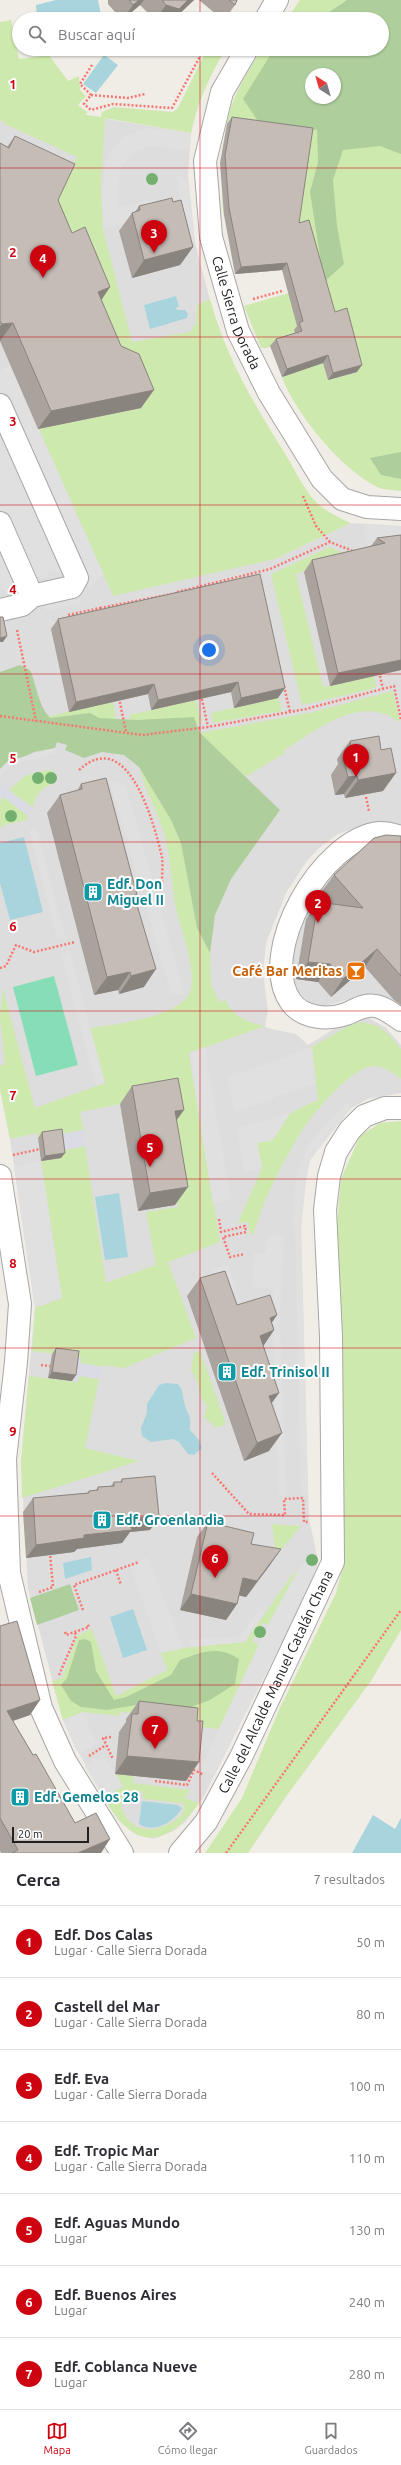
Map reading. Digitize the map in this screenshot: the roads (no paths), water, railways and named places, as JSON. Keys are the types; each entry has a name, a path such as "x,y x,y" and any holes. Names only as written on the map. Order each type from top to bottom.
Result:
{"street":[{"path":"270,12 277,0"},
{"name":"Calle Sierra Dorada","path":"243,56 222,92 205,161 211,237 238,331 270,393 322,479 342,498 367,508 401,509"},
{"path":"0,405 76,578 72,587 32,596 22,605 0,610"},
{"path":"0,524 32,596"},
{"path":"401,837 380,833 358,840 340,851 325,864 309,884 294,916 284,946 282,968 284,989 291,1003 302,1011 314,1016 332,1017 364,1006 376,1006 401,1020"},
{"name":"Calle del Alcalde Manuel Catalán Chana","path":"180,1853 206,1822 226,1785 333,1562 331,1336 325,1210 329,1176 336,1152 350,1130 364,1116 385,1108 401,1108"},
{"path":"0,1176 20,1304 16,1362 5,1459 9,1573 41,1708 65,1761 122,1853"}],"water":[{"path":"56,0 98,0 100,12 36,12 36,5"},
{"path":"103,56 118,65 96,93 83,84"},
{"path":"176,296 179,307 176,307 177,310 185,310 188,314 187,318 150,329 144,305"},
{"path":"24,837 43,912 10,920 0,883 0,843"},
{"path":"119,1193 128,1257 105,1260 95,1197"},
{"path":"166,1383 178,1384 183,1394 184,1402 190,1418 190,1430 199,1440 202,1448 194,1455 188,1454 179,1442 173,1439 151,1442 142,1436 141,1428 147,1413 147,1404 159,1385"},
{"path":"91,1557 92,1570 65,1579 63,1563"},
{"path":"133,1609 147,1650 123,1658 110,1617"},
{"path":"142,1801 177,1805 182,1808 169,1822 157,1827 145,1827 139,1824"},
{"path":"373,1815 395,1829 401,1818 401,1853 352,1853"}],"place":[{"name":"Edf. Eva","path":"154,253"},
{"name":"Edf. Tropic Mar","path":"43,278"},
{"name":"Edf. Dos Calas","path":"356,777"},
{"name":"Edf. Don Miguel II","path":"93,892"},
{"name":"Castell del Mar","path":"318,923"},
{"name":"Café Bar Meritas","path":"356,971"},
{"name":"Edf. Aguas Mundo","path":"150,1167"},
{"name":"Edf. Trinisol II","path":"227,1372"},
{"name":"Edf. Groenlandia","path":"102,1520"},
{"name":"Edf. Buenos Aires","path":"215,1578"},
{"name":"Edf. Coblanca Nueve","path":"155,1749"},
{"name":"Edf. Gemelos 28","path":"20,1797"}]}
